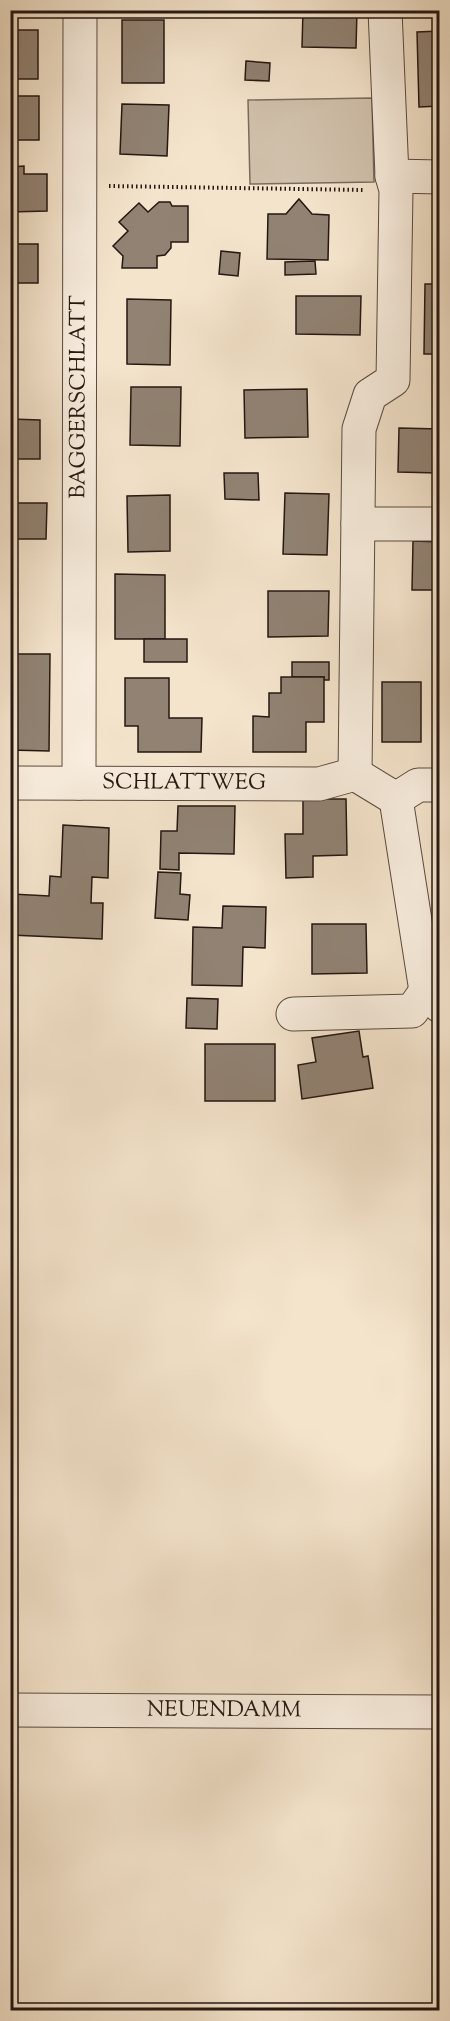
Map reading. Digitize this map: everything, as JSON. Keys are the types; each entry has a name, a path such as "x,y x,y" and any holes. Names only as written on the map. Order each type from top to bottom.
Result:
{"street":[{"name":"BAGGERSCHLATT","path":"79,783 80,10"},
{"path":"293,1014 412,1011 433,999 396,799 355,774 359,429 370,395 393,380 394,183 385,10"},
{"path":"394,183 440,177"},
{"path":"358,524 440,524"},
{"name":"SCHLATTWEG","path":"10,783 319,784 355,774"},
{"path":"396,799 418,785 440,785"},
{"name":"NEUENDAMM","path":"10,1710 440,1712"}],"path":[{"path":"81,185 394,183"}],"shaded area":[{"path":"372,98 374,182 250,184 248,100"}],"building":[{"path":"303,10 357,10 356,48 302,47"},
{"path":"122,20 164,20 164,83 122,83"},
{"path":"10,30 38,30 38,79 10,79"},
{"path":"440,31 440,106 419,107 417,32"},
{"path":"246,61 270,63 269,81 245,80"},
{"path":"10,96 39,96 39,140 10,140"},
{"path":"122,104 169,105 167,156 120,154"},
{"path":"24,166 24,174 47,174 47,211 10,212 10,167"},
{"path":"299,199 312,214 329,215 328,260 267,259 268,214 286,214"},
{"path":"159,202 170,202 172,206 188,206 188,242 171,242 171,248 165,255 157,256 157,268 122,268 123,256 113,246 128,231 119,222 139,203 148,212"},
{"path":"10,244 38,244 38,283 10,283"},
{"path":"221,251 240,253 238,276 219,274"},
{"path":"315,261 316,274 285,275 285,262"},
{"path":"425,284 440,284 440,354 424,354"},
{"path":"296,296 361,296 360,335 296,334"},
{"path":"127,299 171,300 170,365 127,364"},
{"path":"131,387 181,387 180,446 130,445"},
{"path":"307,389 308,437 245,438 244,390"},
{"path":"10,419 40,420 40,459 10,459"},
{"path":"399,428 439,429 438,473 398,472"},
{"path":"224,473 258,473 259,500 225,499"},
{"path":"285,493 329,494 327,555 283,554"},
{"path":"170,495 170,551 128,552 127,496"},
{"path":"10,503 47,503 46,539 10,539"},
{"path":"413,541 440,542 440,590 412,590"},
{"path":"115,574 165,575 165,639 115,639"},
{"path":"268,591 329,591 328,636 268,637"},
{"path":"144,639 187,639 187,662 144,662"},
{"path":"10,654 50,654 49,751 10,750"},
{"path":"292,662 329,662 329,680 324,680 324,677 292,677"},
{"path":"281,677 324,677 324,722 306,722 306,752 253,752 253,716 269,717 269,693 281,693"},
{"path":"125,678 169,678 169,718 202,718 201,752 138,752 138,726 125,726"},
{"path":"382,682 421,682 421,742 382,742"},
{"path":"303,799 346,799 347,855 313,856 313,877 286,878 285,834 303,834"},
{"path":"178,806 235,806 234,854 179,853 179,870 160,869 161,831 177,831"},
{"path":"63,825 109,828 108,878 92,877 91,903 103,903 102,939 10,935 12,894 49,896 50,876 61,877"},
{"path":"158,872 181,873 180,894 190,895 188,920 155,918"},
{"path":"223,906 266,907 265,948 243,947 242,986 192,985 193,927 222,928"},
{"path":"312,924 366,924 367,973 312,974"},
{"path":"187,998 218,999 217,1029 186,1028"},
{"path":"359,1031 363,1057 368,1056 373,1088 302,1099 298,1065 316,1062 312,1038"},
{"path":"205,1044 275,1044 275,1101 205,1101"}]}
